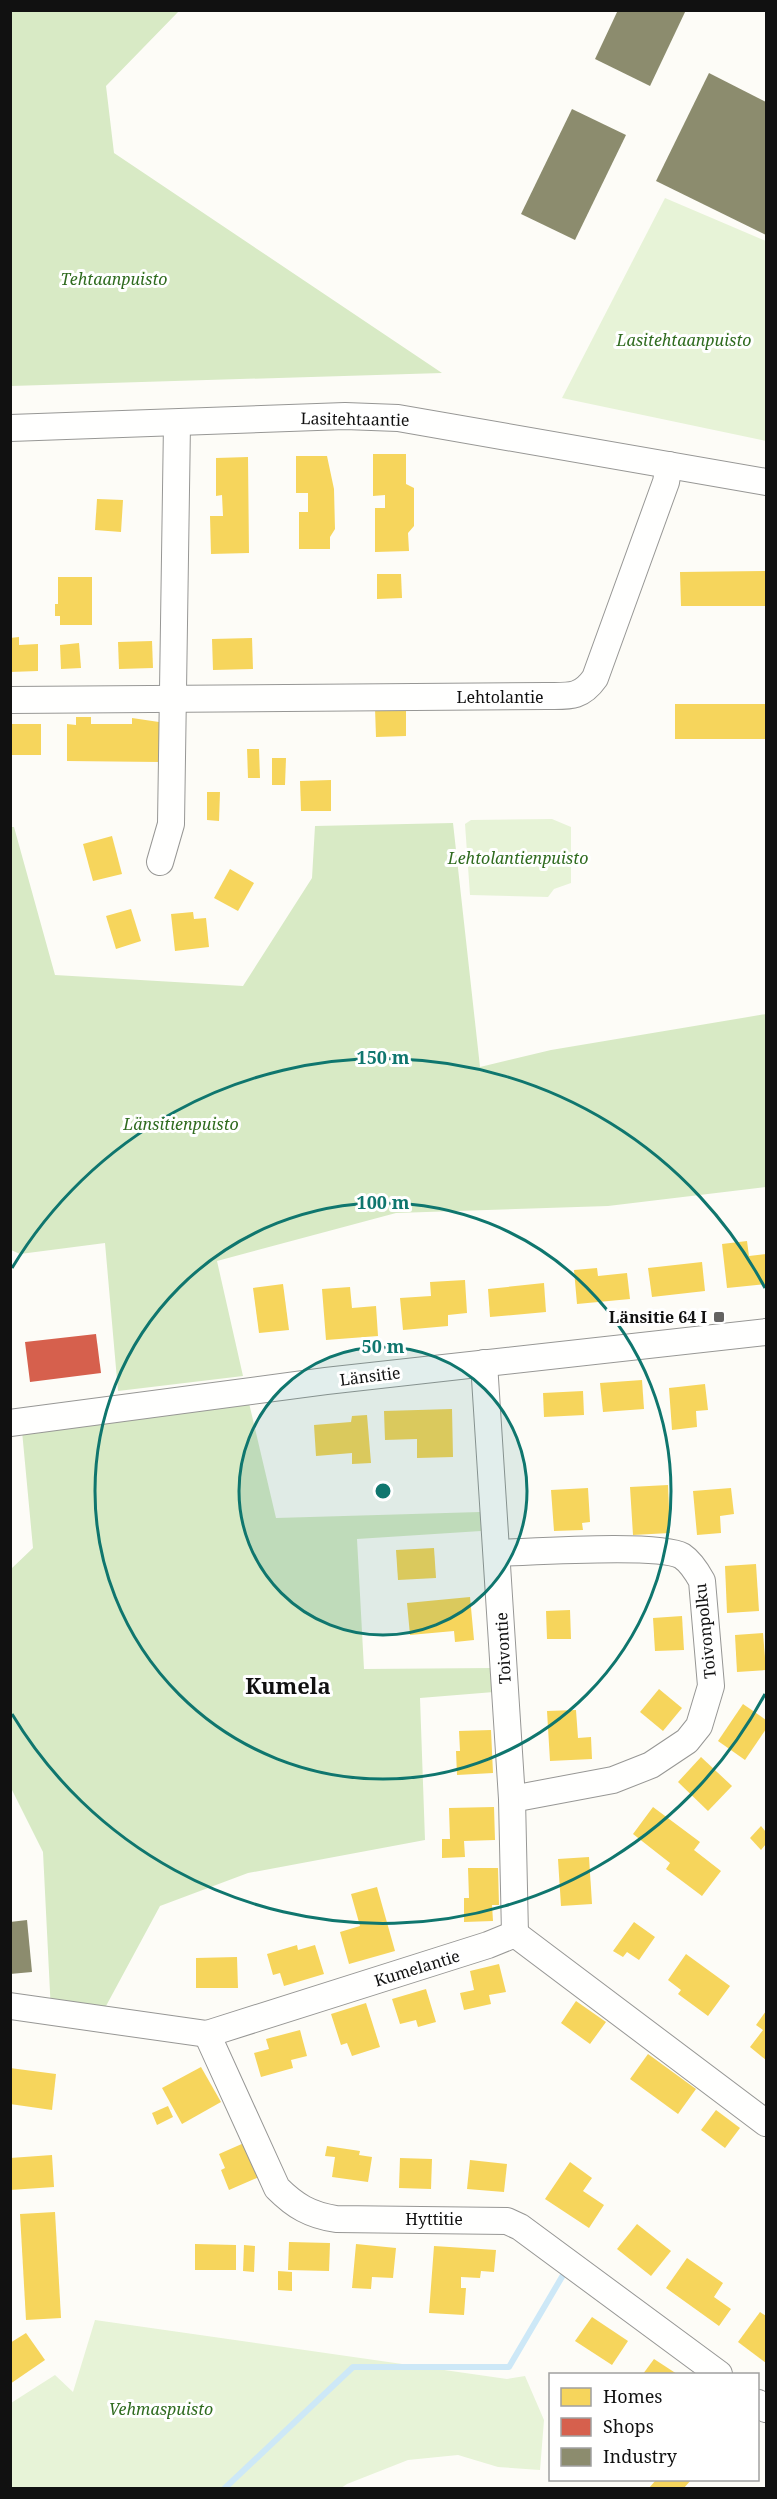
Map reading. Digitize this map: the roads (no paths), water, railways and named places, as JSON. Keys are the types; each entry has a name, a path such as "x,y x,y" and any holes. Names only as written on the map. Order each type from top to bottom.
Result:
{"street":[{"name":"Lasitehtaantie","path":"10,428 345,416 398,418 766,483"},
{"path":"160,862 171,824 177,423"},
{"name":"Lehtolantie","path":"10,700 535,697 579,694 587,690 595,678 666,482 669,465"},
{"name":"Länsitie","path":"10,1423 484,1363 766,1332"},
{"name":"Toivontie","path":"484,1363 512,1799 515,1934"},
{"name":"Toivonpolku","path":"497,1553 645,1550 681,1556 694,1566 702,1581 711,1686 699,1726 687,1741 651,1765 613,1780 512,1799"},
{"path":"515,1934 764,2116"},
{"name":"Kumelantie","path":"10,2006 207,2034 488,1946 515,1934"},
{"name":"Hyttitie","path":"207,2034 277,2188 293,2204 310,2214 336,2219 507,2221 520,2227 718,2373"}],"waterway":[{"path":"225,2488 353,2367 509,2367 566,2270"}],"place":[{"name":"Länsitie 64 I","path":"719,1317"}],"district":[{"name":"Kumela","path":"288,1685"}],"park label":[{"name":"Tehtaanpuisto","path":"114,279"},
{"name":"Lasitehtaanpuisto","path":"684,340"},
{"name":"Lehtolantienpuisto","path":"518,858"},
{"name":"Länsitienpuisto","path":"181,1124"},
{"name":"Vehmaspuisto","path":"161,2409"}]}
